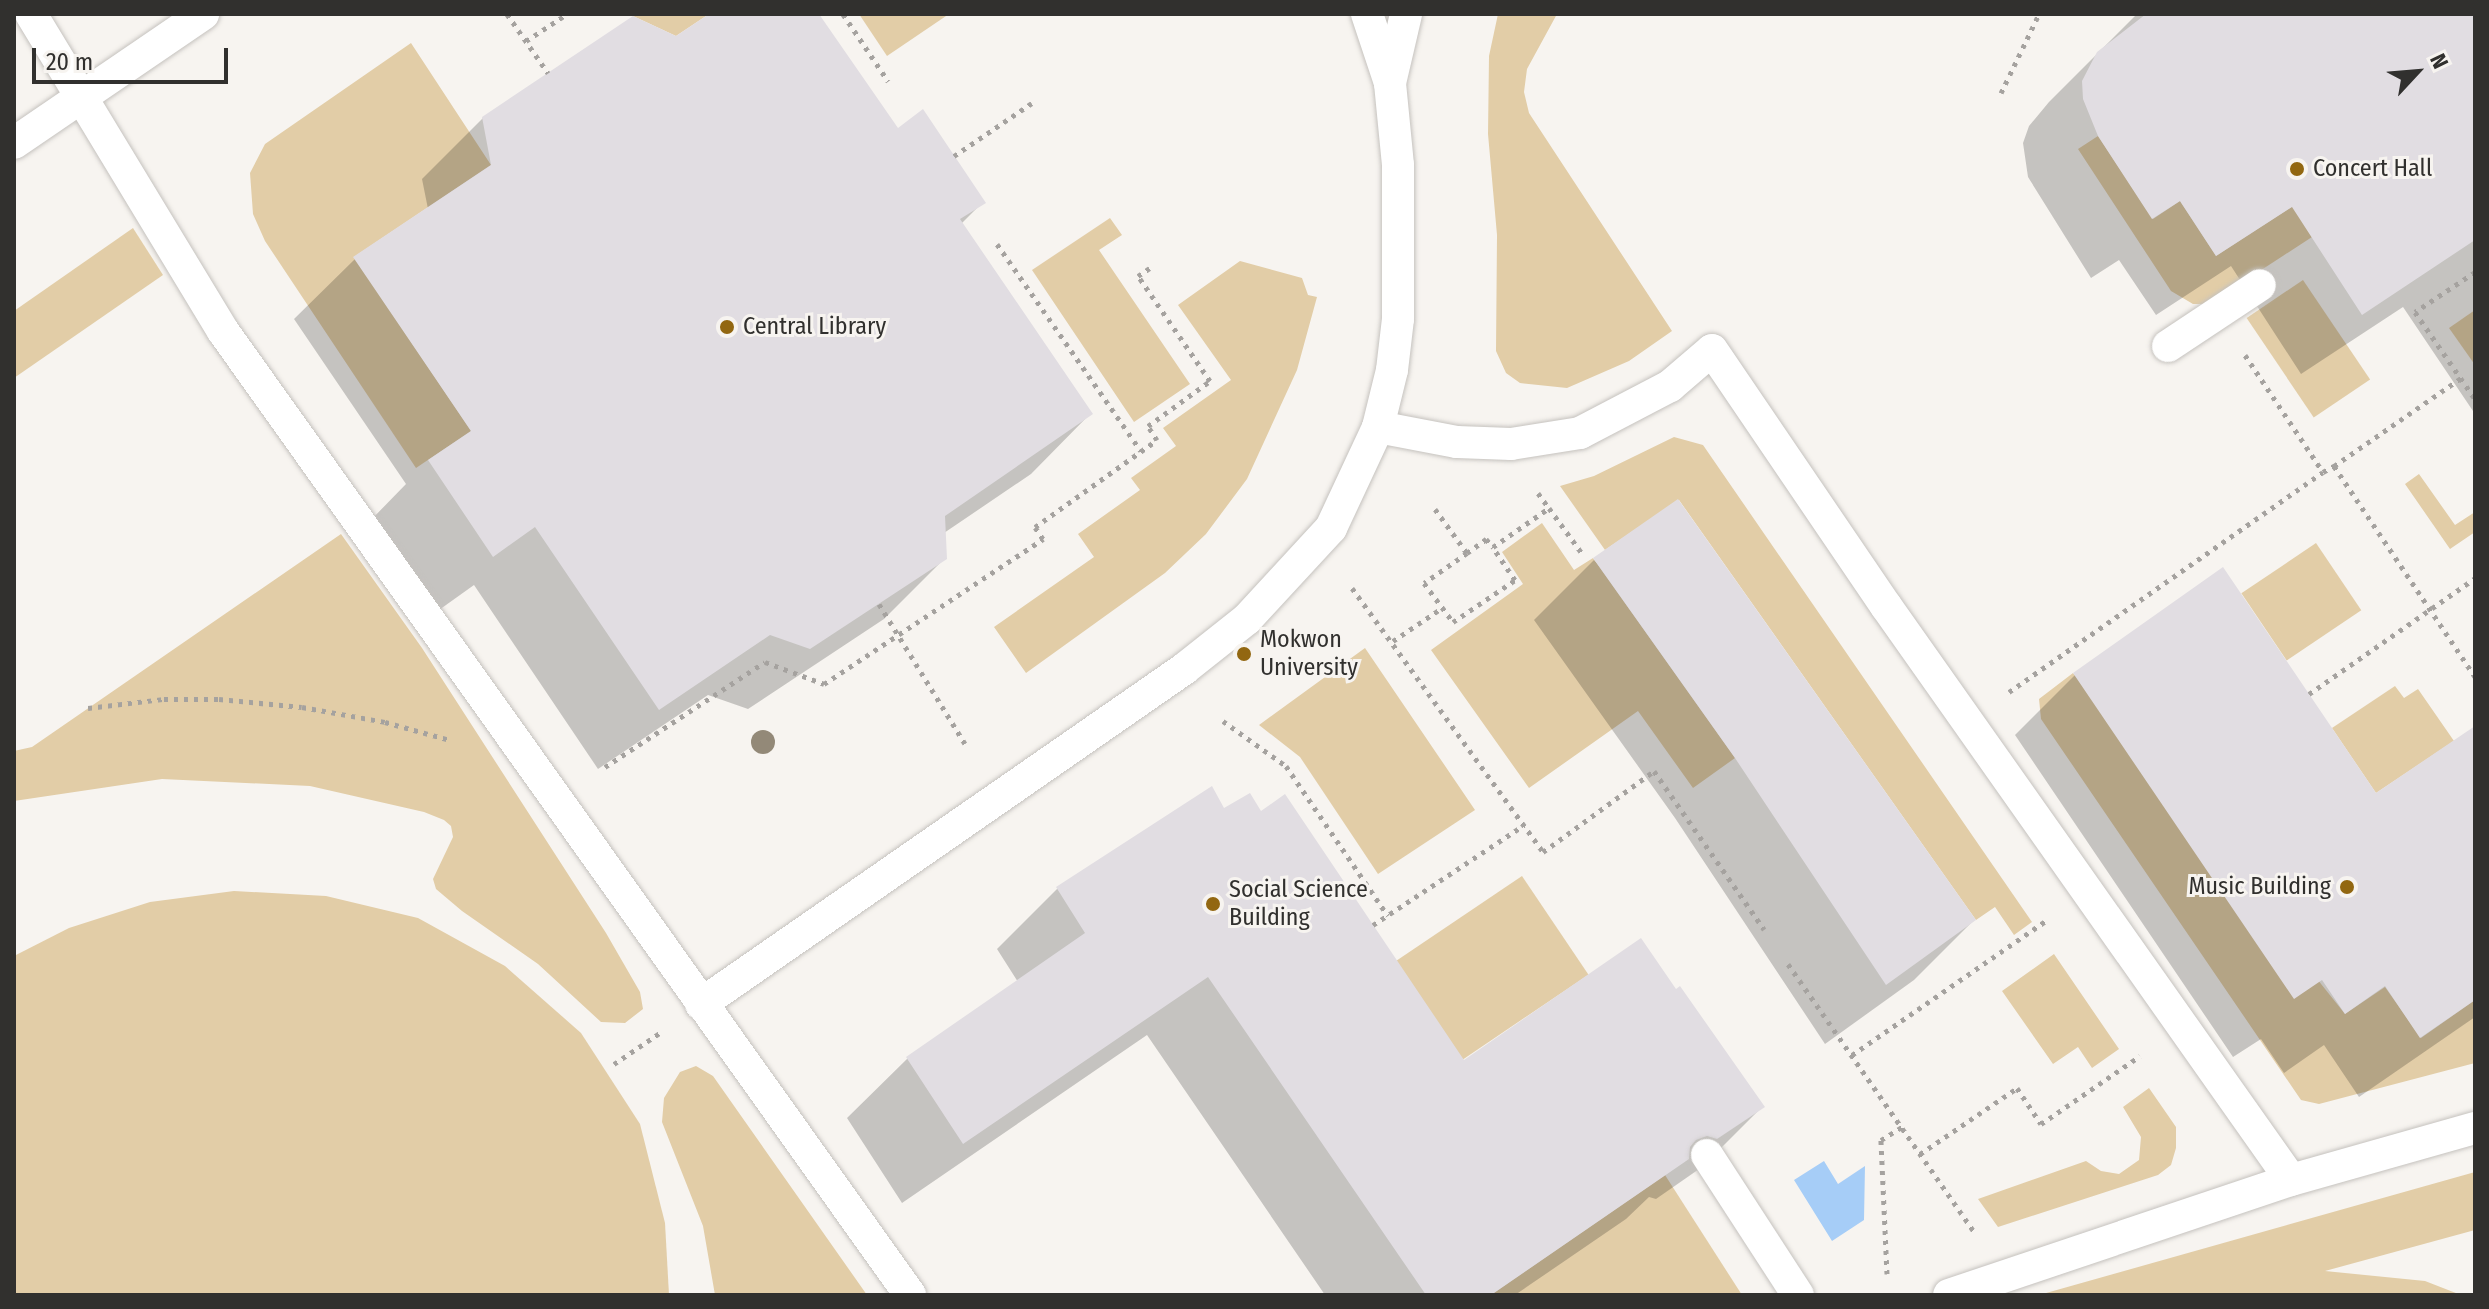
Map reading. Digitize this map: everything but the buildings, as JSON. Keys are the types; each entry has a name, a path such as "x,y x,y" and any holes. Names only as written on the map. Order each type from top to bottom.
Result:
{"lane":[{"path":"31,14 223,331 910,1295"},
{"path":"14,143 203,14"},
{"path":"701,1004 1159,686 1247,619 1331,528 1378,427 1392,370 1398,319 1398,165 1390,83 1367,14"},
{"path":"1390,83 1406,14"},
{"path":"2168,346 2260,285"},
{"path":"1378,427 1457,442 1511,444 1580,433 1670,386 1712,350 1886,606 2291,1180"},
{"path":"1949,1295 2291,1180 2475,1128"},
{"path":"1707,1155 1798,1295"}],"path":[{"path":"507,14 548,73"},
{"path":"526,41 567,14"},
{"path":"843,14 888,81"},
{"path":"2001,93 2039,14"},
{"path":"954,156 1032,103"},
{"path":"997,244 1141,451"},
{"path":"605,767 765,662 824,684 1043,539 1035,527 1157,440 1148,426 1210,381 1138,276 1150,268"},
{"path":"2475,272 2415,312 2475,399"},
{"path":"2240,347 2323,472"},
{"path":"2007,693 2461,378"},
{"path":"2334,466 2475,677"},
{"path":"1493,547 1549,508 1584,556"},
{"path":"1435,509 1467,553"},
{"path":"1486,539 1515,580 1453,622 1424,583 1467,553 1486,539"},
{"path":"2309,694 2475,578"},
{"path":"1352,588 1543,852 1654,771 1764,929"},
{"path":"879,604 965,744"},
{"path":"1393,641 1442,608"},
{"path":"88,708 164,699 302,707 385,722 465,746"},
{"path":"1223,721 1286,766 1388,916"},
{"path":"1373,925 1524,825"},
{"path":"1852,1055 2047,919"},
{"path":"1788,964 1982,1243"},
{"path":"1920,1154 2017,1088 2041,1124 2141,1056"},
{"path":"1887,1274 1881,1140 1902,1127"}],"shaded area":[{"path":"709,14 676,36 633,16"},
{"path":"859,14 949,14 887,56"},
{"path":"1498,14 1557,14 1527,69 1524,92 1529,113 1672,331 1629,361 1567,388 1520,383 1506,373 1496,351 1497,235 1488,134 1489,56"},
{"path":"411,43 491,165 354,257 471,431 416,468 265,241 253,214 250,173 265,144"},
{"path":"2098,136 2153,219 2180,201 2216,256 2293,206 2312,237 2209,304 2193,304 2171,291 2078,149"},
{"path":"1110,218 1122,235 1099,250 1190,384 1134,422 1032,270"},
{"path":"133,228 163,275 14,378 14,311"},
{"path":"1240,261 1302,278 1308,295 1317,297 1297,370 1247,479 1206,534 1165,573 1026,673 994,627 1094,557 1078,534 1140,490 1131,478 1176,446 1163,428 1231,380 1178,305"},
{"path":"2303,280 2370,379 2314,418 2247,318"},
{"path":"2475,310 2475,365 2449,328"},
{"path":"1674,437 1703,445 2032,922 2014,935 1995,907 1976,920 1679,500 1605,550 1560,486 1594,476"},
{"path":"2419,474 2455,525 2475,512 2475,532 2450,549 2405,484"},
{"path":"1542,523 1574,570 1593,558 1735,758 1693,788 1638,711 1529,788 1431,650 1523,584 1502,552"},
{"path":"341,534 422,648 606,933 640,992 643,1009 625,1023 601,1022 538,964 436,889 433,879 453,837 451,826 424,812 310,786 162,779 14,801 14,751 32,747"},
{"path":"2316,543 2361,610 2287,660 2241,593"},
{"path":"1365,648 1475,810 1378,874 1300,757 1259,725"},
{"path":"2073,673 2345,1014 2385,987 2421,1038 2475,1000 2475,1063 2319,1104 2301,1100 2041,719 2039,699"},
{"path":"2395,686 2404,698 2418,689 2454,741 2376,793 2332,728"},
{"path":"1522,876 1589,975 1463,1060 1396,961"},
{"path":"234,891 326,896 418,918 505,966 581,1033 640,1124 665,1223 669,1295 14,1295 14,956 69,928 150,902"},
{"path":"2054,954 2119,1049 2092,1068 2078,1047 2053,1064 2002,991"},
{"path":"696,1066 713,1076 867,1295 715,1295 703,1226 662,1122 664,1098 680,1072"},
{"path":"2149,1088 2176,1127 2176,1148 2171,1165 2158,1175 1998,1227 1978,1199 2086,1161 2101,1171 2119,1174 2139,1160 2141,1137 2123,1107"},
{"path":"2475,1172 2475,1230 2325,1271 2425,1281 2461,1295 2039,1295"},
{"path":"1665,1175 1742,1295 1491,1295"}],"water":[{"path":"1824,1161 1838,1184 1865,1166 1864,1220 1832,1241 1794,1180"}],"place":[{"name":"Concert Hall","path":"2297,169"},
{"name":"Central Library","path":"727,327"},
{"name":"Mokwon University","path":"1244,654"},
{"name":"Music Building","path":"2347,887"},
{"name":"Social Science Building","path":"1213,904"}]}
